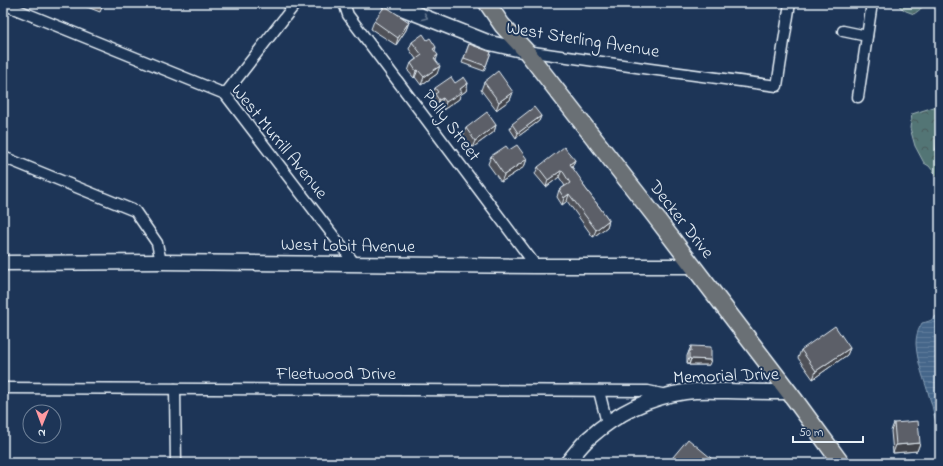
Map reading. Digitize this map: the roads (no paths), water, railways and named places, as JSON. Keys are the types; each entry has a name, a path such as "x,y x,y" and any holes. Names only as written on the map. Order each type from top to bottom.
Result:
{"main road":[{"name":"Decker Drive","path":"487,3 502,25 526,51 693,266 841,463"}],"street":[{"path":"225,94 296,3"},
{"name":"Polly Street","path":"344,3 348,15 536,266"},
{"name":"West Sterling Avenue","path":"389,3 490,43 526,51 777,86 790,3"},
{"path":"858,97 872,3"},
{"name":"West Murrill Avenue","path":"4,4 225,94 355,264"},
{"path":"843,31 867,36"},
{"path":"3,157 135,211 157,243 161,262"},
{"name":"West Lobit Avenue","path":"3,263 161,262 693,266"},
{"name":"Fleetwood Drive","path":"3,388 648,391 668,395"},
{"path":"175,389 176,463"},
{"path":"599,391 607,423"},
{"name":"Memorial Drive","path":"567,463 588,439 607,423 633,408 668,395 686,392 713,391 789,392"}],"water":[{"path":"940,311 940,429 935,418 920,365 916,338 922,323 932,319"}]}
